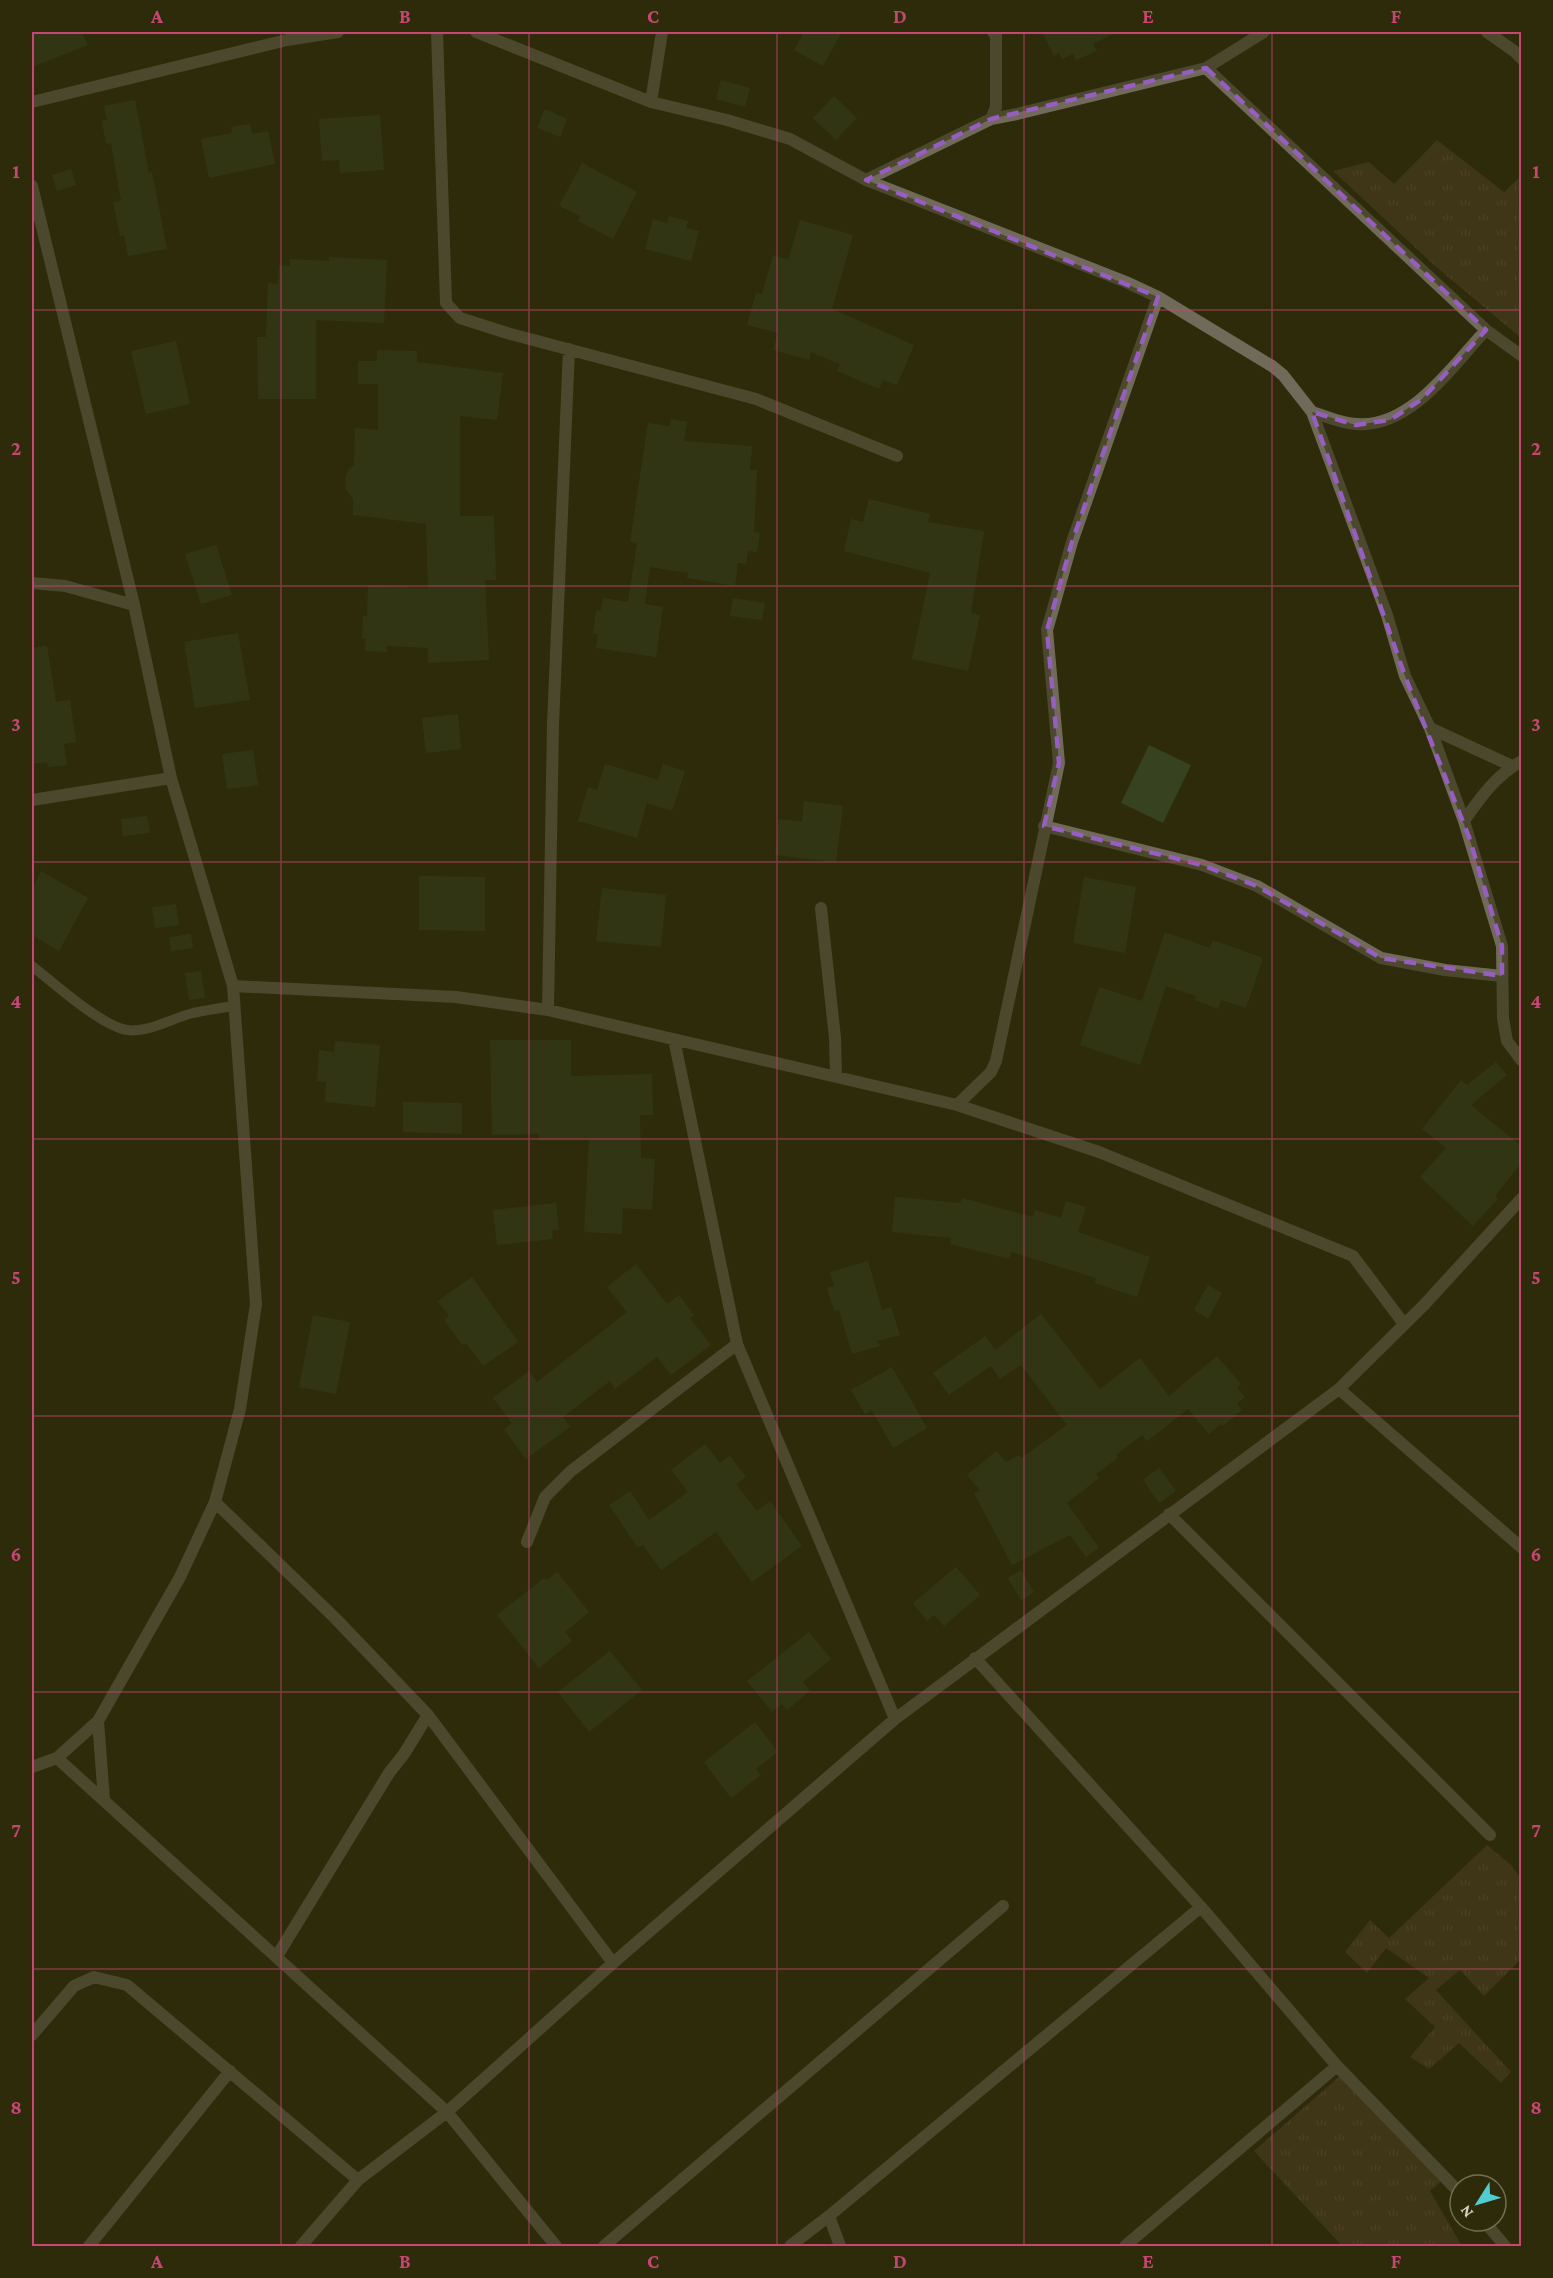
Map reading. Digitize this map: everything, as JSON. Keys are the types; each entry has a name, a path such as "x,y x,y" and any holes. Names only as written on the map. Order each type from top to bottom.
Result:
{"street":[{"path":"32,102 287,40 338,32"},
{"path":"437,32 446,303 460,318 507,333 756,399 897,456"},
{"path":"476,32 651,102 727,120 790,139 866,180 1126,282 1158,297 1272,366 1283,375 1312,412 1387,615 1405,676 1430,728 1464,821 1502,946 1503,1018 1508,1041 1521,1061"},
{"path":"651,102 662,32"},
{"path":"991,119 996,107 996,36 993,32"},
{"path":"866,180 991,119 1206,68 1264,32"},
{"path":"1487,32 1514,51 1521,60"},
{"path":"1206,68 1486,330 1521,356"},
{"path":"32,186 134,605 171,778 232,986 256,1304 240,1408 214,1502 180,1577 98,1721 57,1758 32,1767"},
{"path":"957,1105 991,1072 996,1061 1059,763 1047,630 1072,542 1158,297"},
{"path":"1312,412 1356,424 1390,420 1422,399 1486,330"},
{"path":"548,1010 554,725 569,349"},
{"path":"32,583 64,586 134,605"},
{"path":"1430,728 1516,764 1485,791 1464,821"},
{"path":"32,800 171,778"},
{"path":"1044,826 1202,865 1257,886 1381,958 1445,970 1502,976"},
{"path":"821,908 835,1038 836,1076"},
{"path":"232,986 456,997 548,1010 957,1105 1099,1152 1353,1256 1404,1324"},
{"path":"674,1039 737,1344 895,1719"},
{"path":"300,2247 358,2180 447,2112 613,1963 895,1719 1339,1389 1404,1324 1521,1198"},
{"path":"526,1542 545,1497 571,1471 737,1344"},
{"path":"1339,1389 1521,1548"},
{"path":"214,1502 334,1617 428,1715 613,1963"},
{"path":"1168,1514 1490,1835"},
{"path":"975,1658 1201,1907 1336,2066 1448,2181"},
{"path":"277,1956 389,1773 404,1754 428,1715"},
{"path":"98,1721 104,1799"},
{"path":"57,1758 104,1799 127,1824 277,1956 447,2112 556,2247"},
{"path":"604,2247 1004,1906"},
{"path":"790,2247 1201,1907"},
{"path":"32,2035 74,1986 94,1977 127,1985 358,2180"},
{"path":"1125,2247 1336,2066"},
{"path":"89,2247 230,2071"},
{"path":"829,2216 840,2247"},
{"path":"1494,2233 1505,2247"}],"lane":[{"path":"32,966 97,1016 126,1030 139,1030 194,1013 234,1006"}],"highlighted area":[{"path":"1206,68 1486,330 1422,399 1390,420 1356,425 1312,412 1405,676 1469,837 1502,946 1502,976 1381,958 1257,886 1202,865 1044,826 1059,763 1047,630 1072,542 1158,297 866,180 991,119"}],"green space":[{"path":"1437,140 1504,192 1521,176 1521,338 1435,266 1333,171 1369,162 1394,184"},
{"path":"1487,1845 1511,1865 1521,1879 1521,1959 1484,1996 1460,1970 1436,1990 1511,2072 1501,2083 1459,2043 1429,2069 1410,2057 1435,2027 1405,1999 1429,1978 1386,1948 1367,1973 1345,1952 1370,1920 1389,1938"},
{"path":"1340,2076 1443,2180 1430,2191 1448,2222 1448,2233 1454,2233 1462,2246 1342,2246 1254,2151"}],"building":[{"path":"32,32 82,32 88,45 32,67"},
{"path":"804,32 842,32 823,66 794,50"},
{"path":"1042,32 1117,32 1093,44 1097,51 1076,60 1073,54 1062,59 1059,53 1054,56"},
{"path":"721,80 750,88 745,107 716,99"},
{"path":"834,96 857,118 836,140 813,118"},
{"path":"135,100 167,249 128,256 124,235 120,236 113,202 121,201 111,143 106,144 102,121 107,120 104,106"},
{"path":"545,109 567,119 560,137 537,128"},
{"path":"380,115 384,170 340,173 339,160 322,161 319,119"},
{"path":"250,124 252,134 268,131 275,164 209,178 201,139 232,133 231,127"},
{"path":"582,163 637,192 613,239 578,221 580,216 559,206"},
{"path":"71,169 76,185 57,191 52,175"},
{"path":"669,216 688,221 686,228 699,231 691,261 645,249 653,219 667,223"},
{"path":"800,220 853,235 832,309 914,345 897,385 883,380 879,389 837,371 840,364 811,352 809,360 773,350 778,333 747,325 756,293 762,294 773,255 788,260"},
{"path":"329,257 387,260 384,323 316,320 316,399 258,399 257,337 266,337 268,283 278,284 279,265 290,266 290,259 329,261"},
{"path":"176,341 190,404 146,414 131,351"},
{"path":"377,350 417,351 417,362 503,373 497,420 460,416 460,516 494,516 496,580 485,580 489,660 428,663 428,648 387,646 387,652 365,651 366,639 362,638 363,616 367,616 368,585 428,588 426,524 353,515 353,499 346,489 345,478 349,469 354,466 355,428 378,430 378,384 358,384 358,361 377,361"},
{"path":"671,419 687,422 684,441 752,446 750,470 757,470 754,532 760,533 757,552 748,551 746,564 738,563 735,586 687,578 688,573 650,567 645,604 663,607 656,657 596,648 598,634 593,633 596,611 601,611 603,598 628,602 637,543 630,542 648,423 670,426"},
{"path":"869,499 930,514 928,522 984,531 971,613 980,615 968,671 912,659 930,573 844,551 851,519 863,522"},
{"path":"216,545 232,595 201,604 185,554"},
{"path":"733,598 765,603 762,620 730,616"},
{"path":"238,633 250,700 195,708 184,642"},
{"path":"47,646 56,702 70,700 76,742 64,744 67,765 48,767 47,762 32,764 32,648"},
{"path":"458,714 461,749 426,753 422,718"},
{"path":"1149,745 1191,765 1163,823 1121,803"},
{"path":"253,750 258,785 227,789 222,754"},
{"path":"605,764 658,780 663,764 685,771 672,811 647,803 637,838 578,821 588,787 597,790"},
{"path":"804,801 843,806 836,862 775,855 779,819 802,822"},
{"path":"147,816 150,833 123,836 121,819"},
{"path":"41,871 88,898 59,951 32,935 32,890"},
{"path":"419,876 485,877 485,931 419,930"},
{"path":"1084,877 1136,887 1125,953 1073,943"},
{"path":"602,888 666,895 661,947 596,941"},
{"path":"176,904 179,925 155,928 152,907"},
{"path":"1165,932 1210,948 1213,940 1263,958 1246,1008 1221,1000 1218,1009 1195,1000 1196,996 1166,986 1140,1065 1080,1045 1099,987 1142,1001"},
{"path":"191,934 193,948 171,951 169,937"},
{"path":"201,971 205,998 189,1000 185,973"},
{"path":"490,1040 571,1040 571,1076 652,1074 653,1115 640,1115 641,1158 655,1159 652,1210 623,1208 622,1234 584,1232 589,1140 539,1140 539,1134 492,1135"},
{"path":"335,1041 380,1045 375,1107 325,1102 326,1082 317,1081 319,1050 334,1052"},
{"path":"1496,1062 1507,1075 1471,1105 1521,1146 1521,1163 1495,1196 1498,1199 1473,1226 1420,1177 1446,1148 1422,1129 1461,1080 1467,1085"},
{"path":"403,1102 462,1103 462,1134 403,1132"},
{"path":"895,1197 961,1203 962,1198 1033,1217 1035,1210 1061,1218 1066,1201 1086,1207 1078,1232 1150,1257 1137,1297 1095,1283 1096,1278 1011,1252 1009,1259 950,1244 951,1238 892,1232"},
{"path":"556,1203 559,1230 552,1230 553,1239 497,1245 493,1210"},
{"path":"868,1261 882,1310 891,1307 900,1335 877,1341 880,1346 852,1354 839,1310 834,1311 827,1288 834,1286 830,1272"},
{"path":"636,1264 667,1304 679,1295 694,1315 690,1318 711,1345 671,1375 657,1357 615,1389 610,1381 563,1417 570,1427 526,1459 504,1429 512,1423 493,1398 529,1371 537,1382 627,1312 607,1287"},
{"path":"472,1277 518,1342 483,1366 466,1343 462,1345 444,1320 449,1316 438,1301"},
{"path":"1208,1285 1222,1293 1208,1319 1194,1310"},
{"path":"1041,1314 1100,1389 1140,1358 1169,1396 1217,1356 1241,1384 1237,1388 1245,1397 1237,1404 1242,1410 1209,1434 1188,1409 1147,1441 1142,1435 1116,1455 1118,1458 1096,1474 1099,1478 1067,1503 1099,1548 1086,1557 1070,1535 1012,1565 974,1493 980,1490 967,1475 996,1451 1006,1462 1019,1455 1021,1458 1067,1425 1021,1365 1000,1379 991,1366 949,1395 933,1373 985,1336 995,1350"},
{"path":"313,1315 350,1322 336,1394 299,1387"},
{"path":"892,1367 927,1428 893,1448 872,1410 865,1414 851,1390"},
{"path":"705,1444 720,1463 730,1456 746,1477 736,1484 757,1511 770,1501 802,1546 752,1582 716,1532 661,1570 643,1545 638,1548 609,1505 630,1491 649,1520 688,1492 671,1470"},
{"path":"1159,1468 1176,1491 1159,1503 1143,1480"},
{"path":"956,1567 980,1595 944,1626 934,1615 927,1621 913,1603"},
{"path":"1021,1570 1034,1592 1021,1600 1008,1578"},
{"path":"557,1572 589,1612 565,1632 572,1641 539,1668 497,1615 544,1578 547,1580"},
{"path":"809,1632 831,1659 803,1682 810,1691 787,1710 782,1704 772,1712 747,1681"},
{"path":"610,1651 642,1690 589,1732 558,1692"},
{"path":"755,1722 778,1752 756,1769 761,1775 731,1798 704,1762"}]}
